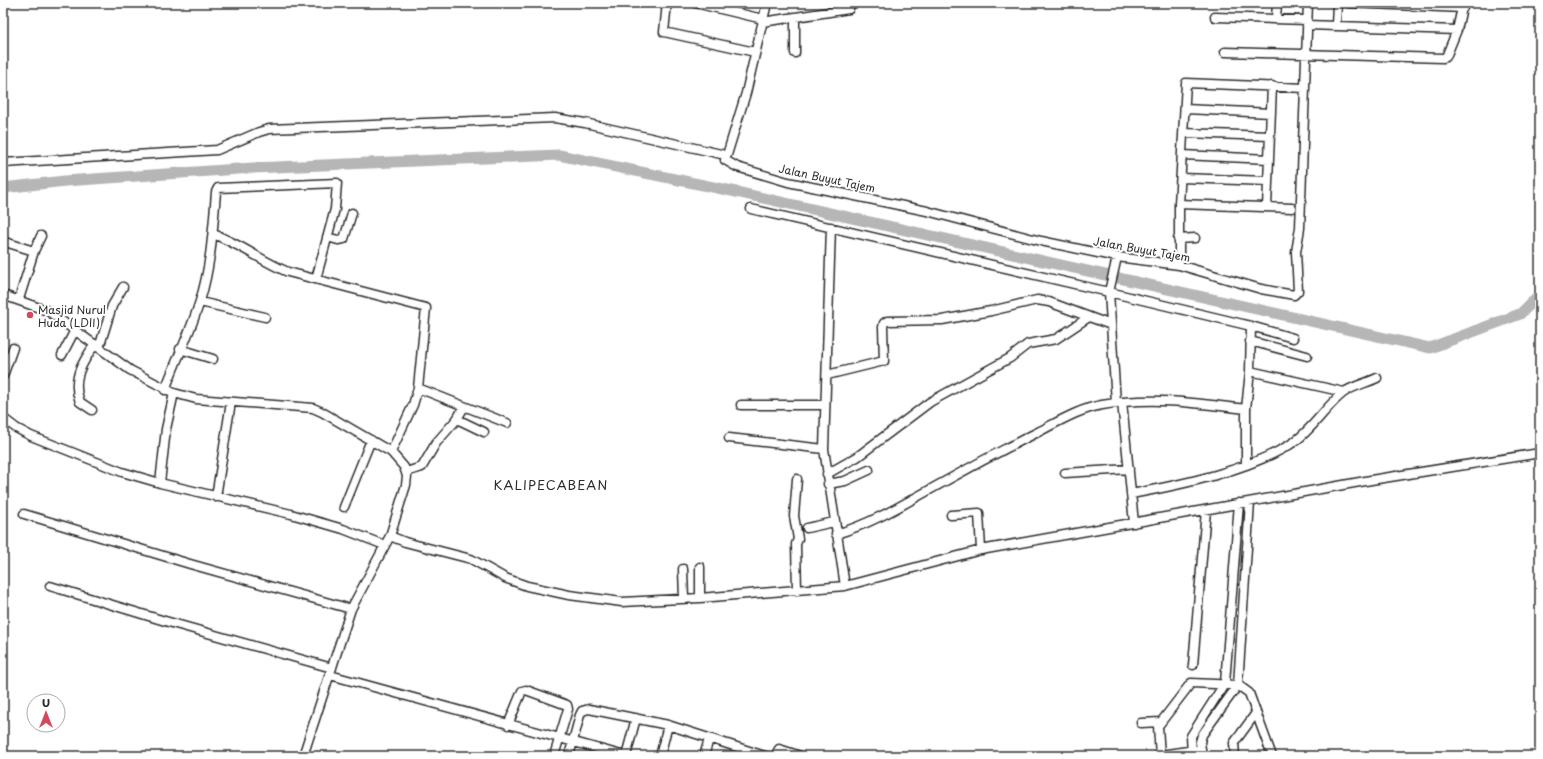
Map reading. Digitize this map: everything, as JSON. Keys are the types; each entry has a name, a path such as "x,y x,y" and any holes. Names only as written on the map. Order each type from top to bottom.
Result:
{"street":[{"path":"667,3 664,32 755,52"},
{"path":"695,3 763,20 849,9 850,3"},
{"path":"724,156 746,93 767,3"},
{"path":"1276,3 1276,19"},
{"name":"Jalan Buyut Tajem","path":"3,163 79,157 217,150 269,129 554,118 585,123 724,156 737,167 788,182 927,211 1011,235 1116,259 1178,265 1261,289 1294,295 1297,294 1298,291 1296,252 1300,228 1308,3"},
{"path":"1336,26 1337,3"},
{"path":"1224,52 1444,58 1446,57 1457,30 1463,5 1348,3"},
{"path":"795,17 795,53"},
{"path":"1215,17 1276,19 1336,26 1457,30"},
{"path":"1178,265 1179,204 1186,83 1305,88"},
{"path":"1267,207 1272,86"},
{"path":"1185,109 1271,113"},
{"path":"1184,133 1270,136"},
{"path":"1182,155 1269,159"},
{"path":"1181,178 1268,181"},
{"path":"165,390 180,349 200,302 207,274 213,234 216,192 218,188 335,182 337,185 335,209 316,279"},
{"path":"1179,204 1292,208"},
{"path":"751,209 1109,291 1251,326 1293,338"},
{"path":"327,236 338,240 344,239 352,213"},
{"path":"831,227 827,375 824,405 824,449 828,484 845,586"},
{"path":"213,234 235,242 278,268 288,272 426,308 418,388 413,405 391,452"},
{"path":"19,299 34,251 41,236"},
{"path":"1178,239 1195,238"},
{"path":"5,242 34,251"},
{"path":"1116,259 1109,291 1111,325 1119,402 1129,470 1132,523"},
{"path":"92,410 80,402 76,382 77,372 97,346 112,306 123,287"},
{"path":"3,295 19,299 48,311 130,370 165,390 196,399 313,408 332,417 391,452 401,462 406,472 406,485 390,536 351,610 303,756"},
{"path":"827,375 884,361 883,327 884,323 887,321 942,320 991,311 1037,300 1049,302 1111,325"},
{"path":"200,302 265,317"},
{"path":"827,474 857,457 930,402 1010,358 1028,344 1056,339 1089,317"},
{"path":"1246,464 1246,409 1250,371 1251,326"},
{"path":"62,355 75,330"},
{"path":"1250,341 1307,356"},
{"path":"3,376 13,348"},
{"path":"180,349 213,359"},
{"path":"1250,371 1344,392"},
{"path":"1131,494 1195,481 1246,464 1281,450 1304,434 1344,392 1377,378"},
{"path":"418,388 507,423"},
{"path":"160,483 166,429 174,393"},
{"path":"836,534 883,516 988,457 1084,410 1119,402 1163,400 1246,409"},
{"path":"216,497 231,402"},
{"path":"741,405 824,405"},
{"path":"406,472 422,467 436,443 457,419 464,407"},
{"path":"3,418 16,428 31,436 122,472 216,497 291,514 343,529 384,545"},
{"path":"457,419 484,432"},
{"path":"729,438 824,449"},
{"path":"344,507 371,440"},
{"path":"390,536 405,542 471,559 505,578 527,586 603,600 622,602 797,591 845,586 980,550 1239,503 1540,453"},
{"path":"828,484 845,481 869,470"},
{"path":"1065,473 1129,470"},
{"path":"797,479 794,516 798,539 796,544 797,591"},
{"path":"1238,678 1226,681 1191,683 1160,722 1158,733 1160,755 1201,752 1202,734 1238,678 1250,502"},
{"path":"1192,753 1190,740 1193,732 1226,681 1239,503"},
{"path":"1193,665 1206,510"},
{"path":"952,515 978,513 980,550"},
{"path":"24,514 351,610"},
{"path":"807,528 834,522"},
{"path":"1236,546 1247,546"},
{"path":"700,567 700,598"},
{"path":"683,569 684,599"},
{"path":"50,586 331,672 608,754 626,756 636,718"},
{"path":"1238,678 1249,693 1272,756"},
{"path":"508,725 521,693 526,690 567,705 568,709 565,741 569,756"},
{"path":"554,756 565,741 580,715 586,710 668,725 765,756"},
{"path":"1235,756 1234,743 1256,713"},
{"path":"1142,723 1160,722"},
{"path":"660,756 668,725"},
{"path":"704,756 709,739"},
{"path":"775,756 779,749 800,754 801,756"}],"waterway":[{"path":"3,188 65,181 253,168 559,155 732,191 1430,348 1520,314 1540,295"}],"place":[{"name":"Masjid Nurul Huda (LDII)","path":"30,315"}],"district":[{"name":"KALIPECABEAN","path":"551,484"}]}
